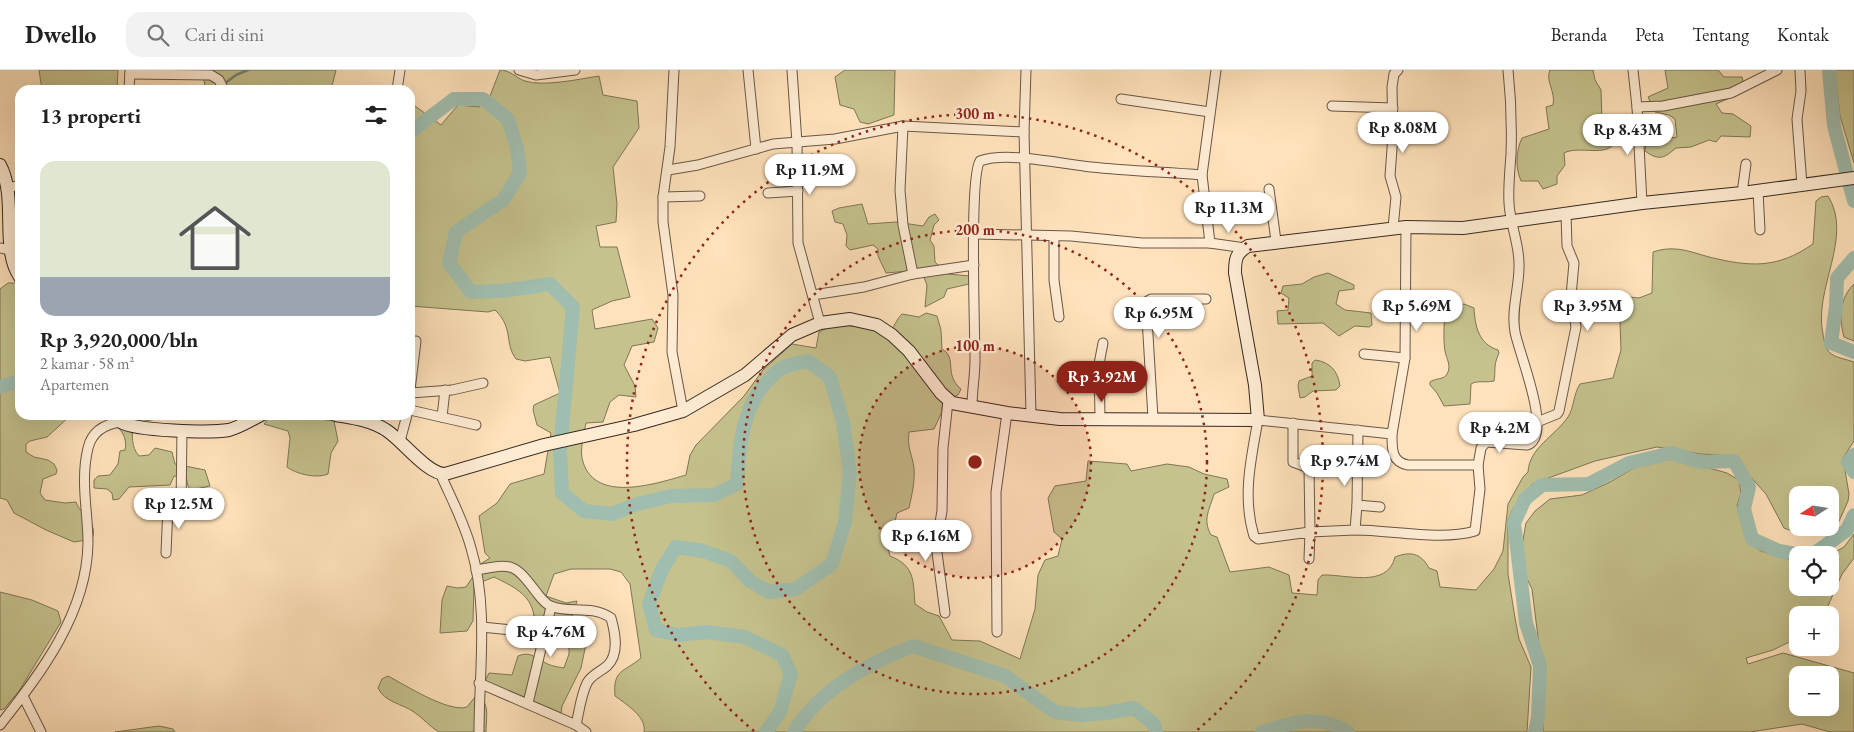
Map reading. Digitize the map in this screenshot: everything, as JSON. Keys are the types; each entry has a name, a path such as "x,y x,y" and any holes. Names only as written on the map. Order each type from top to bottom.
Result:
{"main road":[{"path":"0,165 14,187 5,249 15,270"},
{"path":"356,420 376,425 400,441 440,474 450,473 544,445 634,425 683,410 745,375 792,335 820,323 850,319 877,325 892,335 909,351 948,401 1007,413 1060,418 1258,420 1256,392 1235,273 1236,256 1245,248 1276,241 1400,228 1463,228 1642,203 1742,193 1854,178"},
{"path":"123,420 136,427 182,430 231,429 250,420"}],"street":[{"path":"398,85 400,70"},
{"path":"518,70 536,75 575,70"},
{"path":"674,70 668,170 663,197 663,222 673,295 672,352 683,410"},
{"path":"748,70 756,149"},
{"path":"792,70 797,143 798,243 820,323"},
{"path":"1026,70 1024,132 1025,235 1031,415"},
{"path":"1210,243 1203,200 1202,175 1216,70"},
{"path":"1398,70 1393,80 1390,176 1396,196 1400,228 1405,358 1392,434 1392,451 1394,457 1403,464 1478,465"},
{"path":"1392,434 1258,420 1248,477 1248,502 1254,536 1258,539 1310,532 1355,530 1388,530 1431,535 1475,531 1480,490 1478,465 1480,448 1486,442 1527,446 1533,443 1538,431 1538,422 1513,322 1519,268 1509,204 1512,105 1508,70"},
{"path":"1633,70 1642,203"},
{"path":"1637,107 1663,106 1731,93 1777,70"},
{"path":"1800,70 1802,91 1796,119 1806,184"},
{"path":"129,85 130,72 204,74 211,75 221,85"},
{"path":"1121,100 1210,112"},
{"path":"1332,106 1392,108"},
{"path":"668,170 698,165 773,144 870,134 903,126 1024,132"},
{"path":"903,126 900,190 903,225 913,274"},
{"path":"972,406 975,357 974,265 978,164 988,159 1024,158 1093,168 1202,175"},
{"path":"1742,193 1746,164"},
{"path":"1269,189 1276,241"},
{"path":"768,193 798,191"},
{"path":"1758,191 1760,230"},
{"path":"663,197 700,196"},
{"path":"1538,422 1557,414 1559,411 1576,327 1571,296 1574,263 1567,246 1566,214"},
{"path":"975,234 1054,236 1142,243 1210,243 1245,248"},
{"path":"1054,236 1054,280 1058,317"},
{"path":"812,295 864,287 913,274 974,265"},
{"path":"1153,418 1146,302 1151,298 1206,300"},
{"path":"415,350 416,342"},
{"path":"1100,417 1099,364 1103,342"},
{"path":"1364,354 1405,358"},
{"path":"415,392 445,390 483,383"},
{"path":"442,417 445,390"},
{"path":"945,613 936,544 942,511 943,448 948,401"},
{"path":"415,411 476,425"},
{"path":"997,632 995,570 996,492 1007,413"},
{"path":"0,725 23,696 60,640 74,609 84,574 88,541 83,485 88,448 92,439 104,425 115,420"},
{"path":"400,441 406,420"},
{"path":"1293,423 1293,462 1309,468 1309,560"},
{"path":"150,506 182,506 182,430"},
{"path":"1355,530 1358,505 1358,430"},
{"path":"440,474 462,524 476,570 482,628 479,683 480,732"},
{"path":"1358,505 1380,507"},
{"path":"166,553 168,506"},
{"path":"476,570 504,564 510,565 524,576 541,598 551,607 600,612 611,618 616,644 614,654 609,664 590,677 586,685 576,724"},
{"path":"528,703 551,607"},
{"path":"482,628 511,630"},
{"path":"479,683 576,724 586,732"},
{"path":"23,696 41,732"}],"shaded area":[{"path":"39,70 118,70 117,85 41,85"},
{"path":"202,70 336,70 332,85 205,85"},
{"path":"500,70 507,71 525,81 533,83 562,82 599,76 603,95 637,101 639,128 613,167 617,204 616,222 596,226 600,247 617,247 630,297 612,301 592,310 595,329 652,319 658,328 654,342 632,346 624,365 635,386 636,397 619,395 610,402 603,422 586,423 582,442 583,462 590,475 601,483 614,487 629,487 686,475 690,455 696,445 744,396 763,370 792,344 816,348 819,332 844,326 862,327 887,336 902,314 919,317 926,313 937,316 941,330 942,349 949,357 953,378 961,389 958,395 943,401 941,414 934,429 909,432 909,447 914,473 909,508 897,513 892,534 885,538 890,556 904,564 911,575 915,604 927,612 939,616 952,640 980,641 1020,659 1035,609 1038,575 1045,560 1058,556 1062,539 1054,532 1048,498 1055,486 1086,481 1088,461 1127,464 1131,471 1167,464 1189,467 1204,474 1227,479 1229,487 1214,494 1207,524 1211,535 1217,537 1230,572 1269,567 1289,575 1292,593 1317,595 1318,580 1322,575 1364,578 1384,573 1391,567 1395,557 1406,554 1419,556 1429,568 1437,571 1440,587 1476,590 1494,569 1503,551 1508,504 1523,477 1528,472 1533,456 1568,417 1580,384 1613,378 1621,350 1619,296 1639,298 1652,293 1653,252 1674,249 1737,263 1763,264 1775,262 1800,252 1813,244 1816,201 1821,197 1828,196 1835,212 1837,229 1823,299 1821,317 1823,334 1826,346 1831,354 1854,362 1854,441 1843,458 1849,494 1848,501 1839,521 1839,486 1789,486 1789,530 1784,528 1766,494 1747,473 1741,460 1733,456 1701,454 1657,447 1595,461 1532,484 1513,509 1508,520 1508,574 1519,639 1531,667 1527,732 644,732 644,726 639,716 615,696 616,681 620,672 641,658 630,584 621,572 610,569 571,569 554,574 546,596 566,603 577,601 570,623 576,633 587,639 581,668 562,706 561,713 485,681 489,673 512,675 518,656 532,655 549,664 564,668 569,654 569,636 547,625 544,619 534,616 525,596 514,587 494,577 474,585 473,621 467,631 440,633 442,600 447,586 466,587 482,563 490,558 485,553 479,516 497,503 510,484 544,474 551,433 537,425 533,410 534,405 560,393 550,357 525,361 516,359 510,347 505,323 495,310 488,312 415,306 415,106 441,125 458,105 479,107 490,96"},
{"path":"845,70 895,70 894,115 868,124 860,122 854,109 840,105 835,77"},
{"path":"1550,70 1593,70 1595,80 1601,90 1602,120 1605,130 1615,142 1606,149 1577,150 1564,153 1565,165 1557,176 1557,184 1543,189 1538,181 1521,181 1517,159 1518,148 1522,138 1549,129 1546,107 1553,105 1554,100 1549,78"},
{"path":"1665,70 1718,70 1724,77 1742,77 1745,89 1743,92 1716,104 1722,113 1733,114 1751,126 1750,137 1721,136 1716,142 1709,140 1691,147 1676,148 1662,157 1645,151 1646,142 1677,137 1675,119 1669,115 1655,112 1648,97 1668,88"},
{"path":"1835,70 1854,70 1854,163 1840,116"},
{"path":"862,204 868,224 896,222 923,226 929,217 935,214 939,220 934,225 930,240 934,246 935,262 948,274 970,276 969,284 947,289 944,297 925,307 927,285 921,270 886,273 878,256 878,249 873,245 850,250 846,246 847,235 843,224 835,222 832,211"},
{"path":"1328,273 1354,285 1354,289 1339,291 1336,304 1345,310 1371,313 1372,325 1369,327 1355,326 1339,336 1323,323 1278,324 1277,311 1288,310 1289,298 1281,293 1283,286 1302,284 1314,277"},
{"path":"8,283 15,283 15,420 66,420 47,437 30,441 26,444 26,452 34,457 48,460 54,464 57,470 56,474 43,479 40,493 45,500 65,503 76,502 91,524 93,529 92,539 74,542 46,530 14,513 7,500 0,498 0,289"},
{"path":"1854,284 1854,341 1844,337 1841,316 1845,296"},
{"path":"1464,304 1474,308 1475,322 1482,339 1486,344 1498,350 1494,381 1471,384 1470,404 1444,406 1430,385 1430,382 1446,376 1448,371 1449,365 1444,342 1446,307"},
{"path":"1315,360 1325,363 1332,368 1340,386 1336,390 1313,391 1300,398 1299,381 1312,376 1312,363"},
{"path":"109,420 152,420 133,423 133,441 139,456 149,455 155,448 172,452 175,464 205,470 210,486 191,490 186,477 174,476 170,485 129,487 119,499 113,500 112,493 107,489 94,488 94,480 98,476 110,475 118,464 120,451 125,450 125,438"},
{"path":"267,420 334,421 338,441 331,453 328,474 318,476 307,475 287,467 290,438 288,431 264,424"},
{"path":"1677,459 1727,473 1739,480 1741,493 1737,506 1747,542 1761,551 1789,560 1789,596 1832,596 1828,606 1789,606 1789,642 1773,650 1746,658 1748,664 1783,653 1829,666 1789,666 1789,716 1839,716 1839,669 1854,673 1854,732 1830,732 1802,724 1750,732 1543,732 1542,669 1532,589 1525,575 1522,545 1526,523 1535,511 1550,499 1582,495 1634,468 1655,461"},
{"path":"1854,534 1854,558 1839,581 1839,550 1844,547"},
{"path":"0,592 32,600 58,611 61,622 19,691 4,709 0,710"},
{"path":"388,676 427,697 449,706 467,707 475,697 480,698 486,705 487,710 486,732 439,732 410,709 389,700 381,693 378,688 382,679"},
{"path":"159,726 173,729 175,732 115,732"}],"waterway":[{"path":"223,85 236,75 248,70"},
{"path":"1829,70 1834,126 1854,201"},
{"path":"415,128 454,99 483,99 508,119 517,148 520,173 503,200 456,232 449,263 471,292 502,291 550,284 573,307 560,451 562,493 584,511 612,514 637,504 671,496 714,495 737,484 745,422 750,407 767,381 782,368 808,361 830,377 843,422 850,473 845,522 832,564 796,589 769,592 750,581 731,561 703,551 676,547 662,569 649,604 656,630 678,635 706,632 745,637 782,655 791,674 780,712 766,732"},
{"path":"1854,258 1837,278 1836,306 1831,343 1854,352"},
{"path":"0,387 15,382"},
{"path":"1535,732 1538,717 1540,666 1526,623 1514,523 1525,499 1542,485 1589,484 1629,463 1671,453 1701,462 1734,461 1749,487 1744,509 1752,539 1779,551 1789,553"},
{"path":"1854,455 1848,462 1854,472"},
{"path":"1825,546 1847,530 1854,515"},
{"path":"794,732 817,703 846,680 879,661 913,646 1005,676 1055,712 1081,715 1134,708 1154,724 1156,732"},
{"path":"1262,732 1305,721 1326,723 1348,732"}]}
